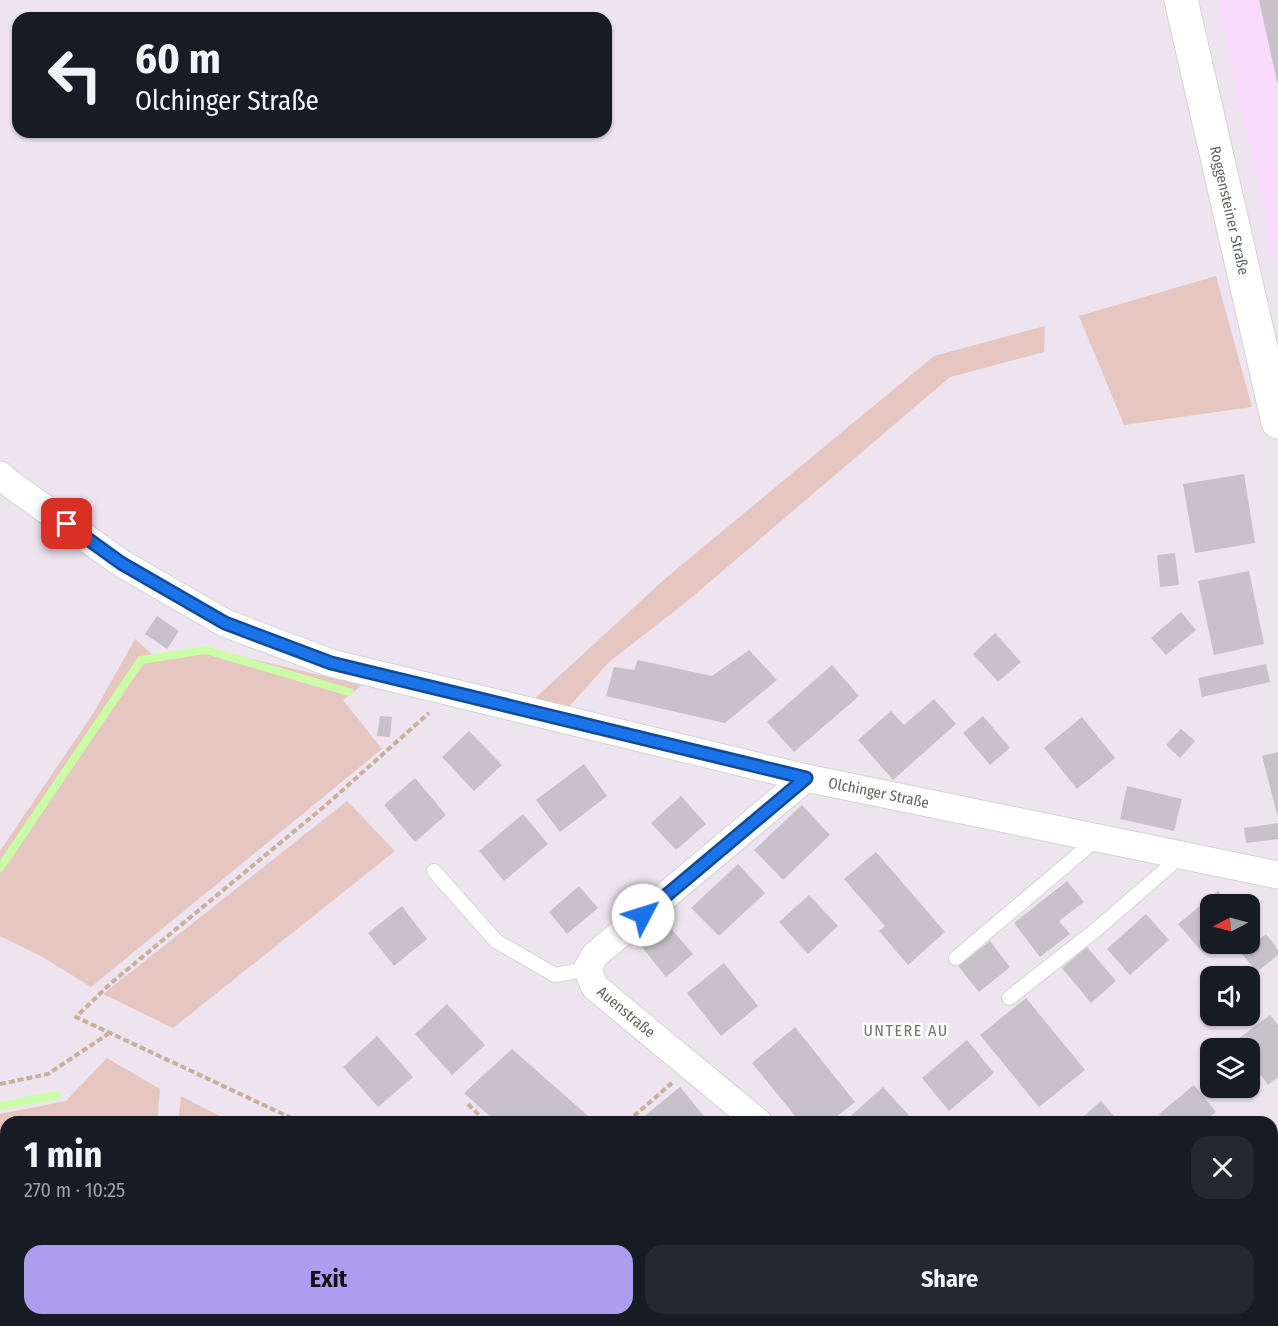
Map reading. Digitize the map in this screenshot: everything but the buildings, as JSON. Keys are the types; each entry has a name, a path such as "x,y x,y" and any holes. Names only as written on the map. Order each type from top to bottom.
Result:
{"street":[{"name":"Roggensteiner Straße","path":"1185,1 1278,422"},
{"name":"Olchinger Straße","path":"0,475 121,563 225,623 331,663 806,778 1278,875"},
{"name":"Auenstraße","path":"751,1116 595,987 587,969 595,955 806,778"}],"lane":[{"path":"956,958 1098,838"},
{"path":"1010,998 1097,929 1181,855"},
{"path":"434,871 496,940 555,975 587,969"}],"path":[{"path":"287,1116 76,1017 111,983 326,805 452,692"},
{"path":"0,1084 48,1074 109,1034"},
{"path":"634,1116 691,1066"},
{"path":"468,1104 480,1116"}],"shaded area":[{"path":"1217,0 1278,0 1278,278 1248,139"},
{"path":"1216,276 1252,407 1124,425 1079,316"},
{"path":"1045,326 1044,352 950,377 685,603 609,662 567,709 533,700 667,577 934,356"},
{"path":"135,639 153,655 210,649 362,685 343,700 382,749 91,987 43,957 0,936 0,851 94,712"},
{"path":"347,801 395,851 173,1028 103,994"},
{"path":"107,1058 160,1089 158,1116 0,1116 0,1114 66,1101"},
{"path":"181,1096 219,1116 179,1116"}],"waterway":[{"path":"0,868 141,660 206,650 349,692"},
{"path":"0,1106 57,1095"}],"district":[{"name":"UNTERE AU","path":"906,1030"}],"route":[{"path":"67,524 121,563 225,623 331,663 806,778 643,915"}]}
